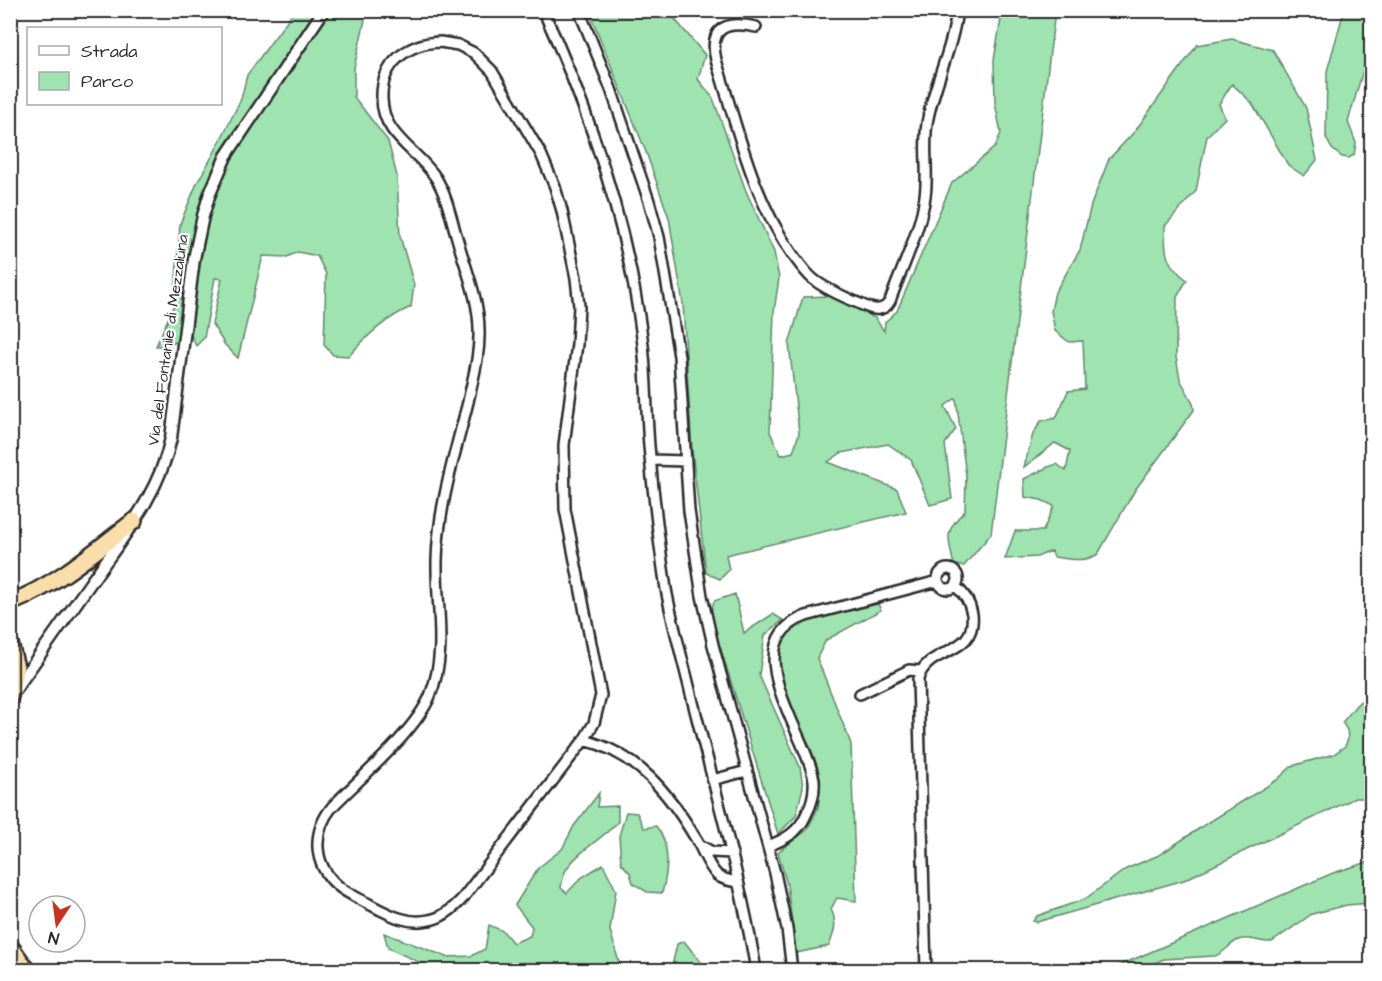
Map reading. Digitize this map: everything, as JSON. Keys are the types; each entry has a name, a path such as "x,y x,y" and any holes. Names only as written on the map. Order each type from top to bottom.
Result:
{"highway":[{"path":"10,603 68,572 134,521"},
{"path":"10,644 16,667 10,696"},
{"path":"10,945 27,970"}],"street":[{"name":"Via del Fontanile di Mezzaluna","path":"10,696 134,521 154,487 170,444 196,249 212,187 226,156 324,10"},
{"path":"543,10 581,100 609,183 626,246 643,340 651,460 666,590 732,853 756,970"},
{"path":"579,10 611,89 659,237 679,356 690,519 705,612 768,846 787,929 792,970"},
{"path":"756,27 730,25 720,32 714,47 716,60 765,208 780,237 813,279 830,290 868,308 878,309 890,302 922,212 926,183 926,127 933,93 954,28 957,10"},
{"path":"440,42 458,45 474,53 489,67 541,154 558,194 564,219 576,278 579,312 564,445 564,498 568,532 601,693 596,717 584,740 464,898 441,916 429,921 393,916 342,888 329,877 323,868 317,840 325,817 419,715 431,693 441,656 437,562 439,529 476,365 479,329 474,298 442,191 430,171 391,130 384,112 382,90 389,68 407,51 426,43 440,42"},
{"path":"651,460 686,461"},
{"path":"950,570 957,576 955,586 950,589 944,588 938,581 941,573 950,570"},
{"path":"768,846 799,829 810,808 814,792 811,769 780,693 775,674 775,650 783,632 792,623 806,616 938,581"},
{"path":"926,970 918,679 920,670 928,661 958,646 965,640 971,629 972,617 969,604 962,591 955,586"},
{"path":"860,694 909,670 920,670"},
{"path":"584,740 615,750 641,767 676,808 718,875 726,880 738,882"},
{"path":"712,780 747,771"},
{"path":"700,846 712,852 732,853"}],"green space":[{"path":"1010,10 1055,11 991,534 964,566 954,565 949,536 953,524 965,511 966,476 956,398 945,406 956,429 945,444 952,499 930,505 911,460 888,444 841,453 828,462 897,489 906,512 726,555 729,570 720,579 706,573 692,450 683,304 669,218 646,152 589,11 668,11 705,55 698,79 713,98 746,191 774,252 779,278 774,312 770,432 781,455 793,452 799,433 789,344 803,297 831,296 875,318 884,331 885,322 897,311 952,183 995,147 1001,133 995,103 994,60 1002,13"},
{"path":"294,11 367,11 354,68 354,97 388,141 397,176 400,236 414,285 411,307 393,316 377,328 349,356 333,355 324,345 326,274 317,256 298,252 287,257 263,256 238,358 225,345 212,324 222,279 215,278 204,338 196,346 190,333 169,346 156,346 174,305 180,224 197,183 241,99 247,75"},
{"path":"1344,11 1372,11 1371,43 1348,122 1356,143 1354,155 1349,158 1342,157 1332,149 1326,138 1327,71"},
{"path":"1232,39 1273,50 1306,108 1317,160 1304,176 1288,165 1252,103 1232,84 1219,104 1225,118 1207,136 1196,191 1165,226 1167,256 1179,274 1187,280 1177,297 1176,357 1180,379 1193,403 1194,410 1135,490 1098,554 1087,559 1071,559 1054,557 1051,551 1037,557 1005,559 1015,531 1043,531 1054,506 1041,500 1025,497 1024,479 1057,464 1066,471 1070,451 1055,443 1024,467 1033,434 1041,421 1056,418 1068,391 1085,389 1083,341 1069,342 1055,331 1051,311 1055,292 1080,250 1091,205 1109,159 1135,131 1197,45"},
{"path":"735,594 744,633 773,614 783,620 765,635 759,675 800,767 803,787 796,816 778,834 710,614 714,601"},
{"path":"878,604 881,610 826,640 817,658 851,744 856,901 837,898 831,909 835,923 829,946 796,953 787,885 778,852 807,830 818,808 820,790 816,770 780,679 777,662 779,651 785,635 798,623"},
{"path":"1371,697 1371,798 1355,798 1184,880 1037,922 1033,921 1037,916 1085,899 1126,869 1159,855 1277,780 1292,766 1334,754 1345,746 1348,739 1347,730 1342,722 1361,701"},
{"path":"599,793 597,807 618,806 618,822 571,863 564,874 561,888 567,893 581,878 603,864 616,890 610,930 621,970 436,970 388,948 384,933 447,957 471,956 485,949 489,925 503,931 513,943 530,936 532,927 515,905 538,868 562,849 574,826"},
{"path":"626,812 637,813 644,828 656,826 661,833 667,858 662,893 647,892 633,883 630,873 621,863 619,836"},
{"path":"1371,861 1371,903 1347,905 1312,914 1272,942 1240,939 1215,956 1164,959 1137,970 1109,970 1333,873"},
{"path":"684,941 706,969 712,970 671,970 677,944"}]}
